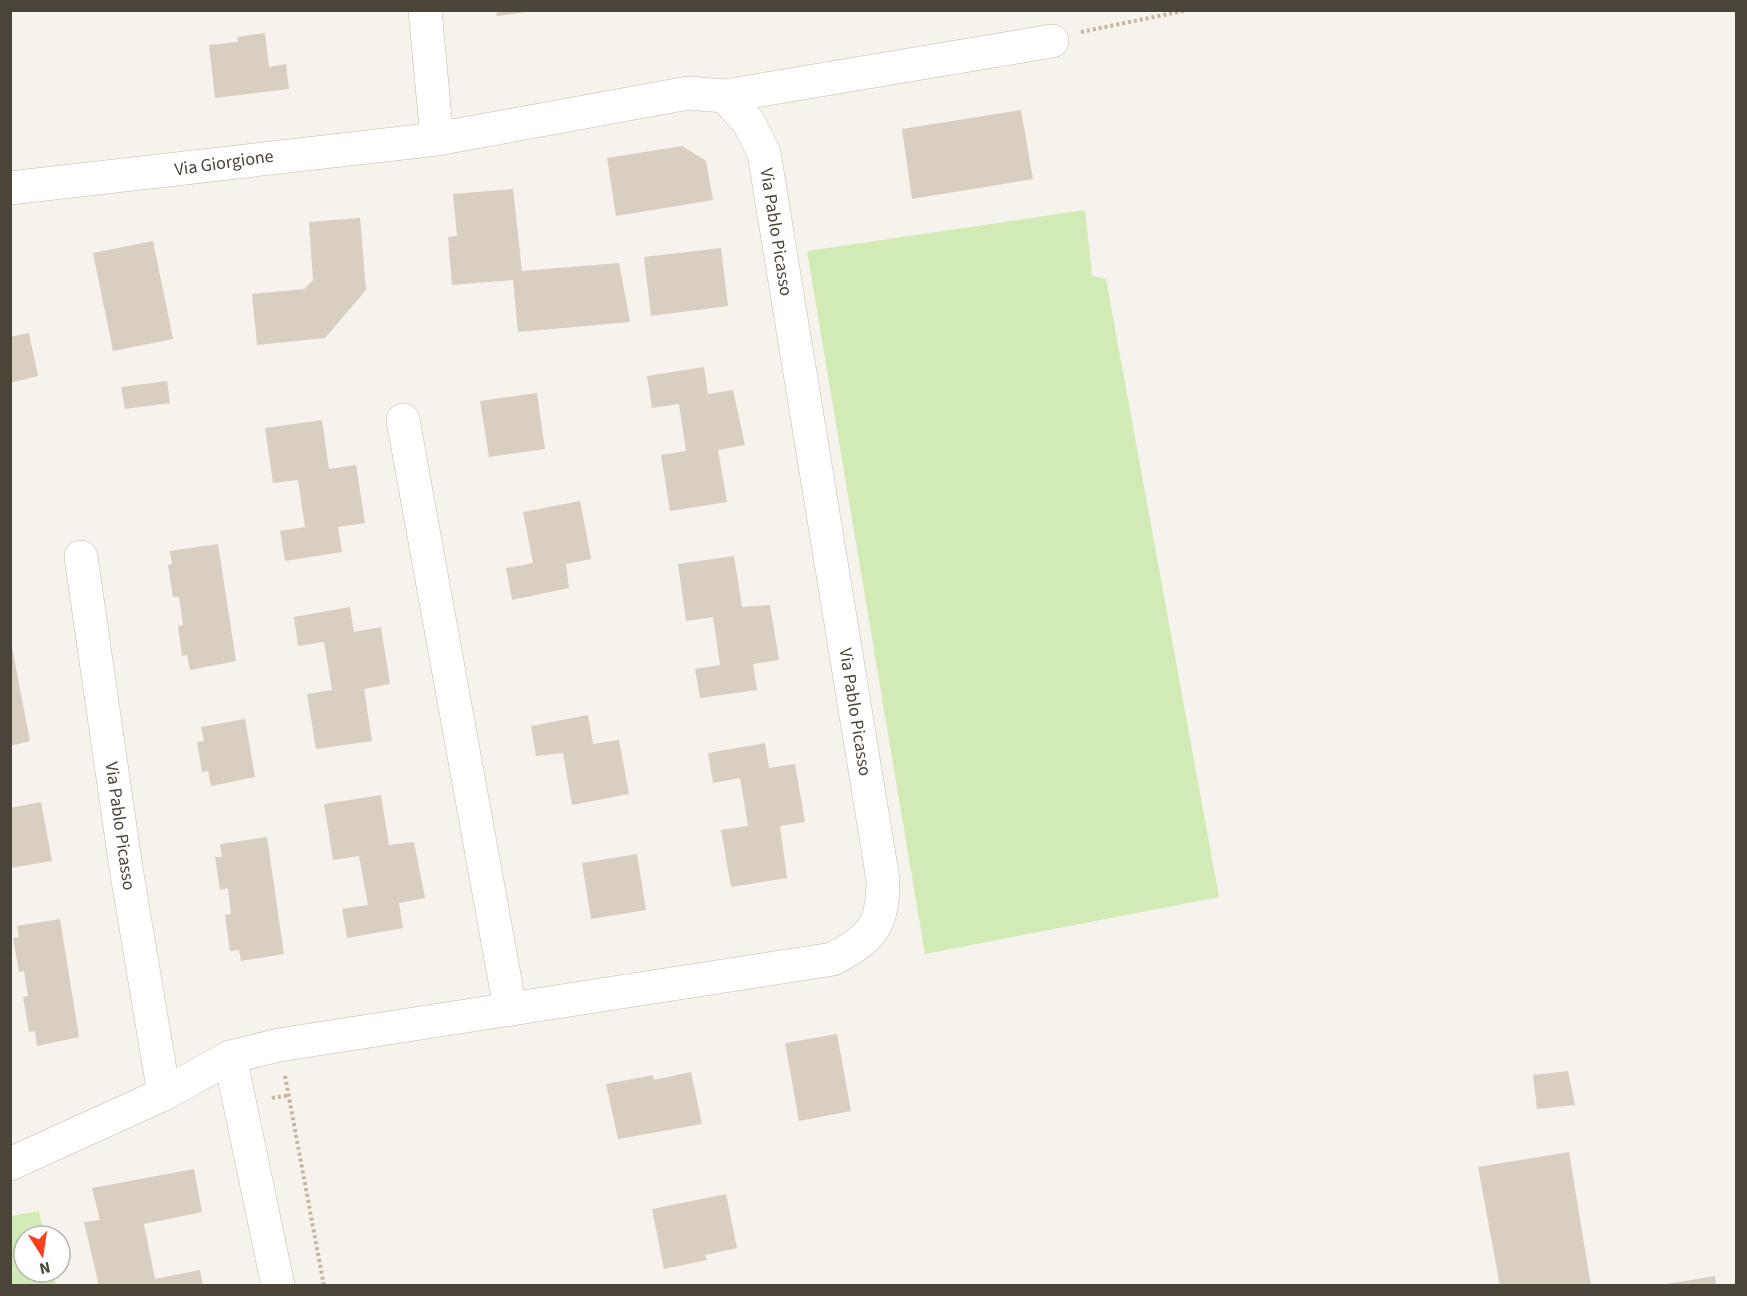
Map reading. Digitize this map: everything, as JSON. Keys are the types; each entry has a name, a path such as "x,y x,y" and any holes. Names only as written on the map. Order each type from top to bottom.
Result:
{"street":[{"path":"424,10 437,139"},
{"name":"Via Giorgione","path":"10,188 437,139 688,93 725,96 1052,41"},
{"name":"Via Pablo Picasso","path":"10,1164 164,1094 230,1057 279,1046 510,1008 833,959 866,939 883,904 883,880 764,153 749,123 725,96"},
{"path":"403,420 510,1008"},
{"name":"Via Pablo Picasso","path":"81,557 126,868 164,1094"},
{"path":"230,1057 278,1286"}],"path":[{"path":"1052,41 1101,26 1188,10"},
{"path":"284,1074 324,1286"}],"green space":[{"path":"1085,210 1092,276 1106,279 1219,897 925,954 807,251"},
{"path":"39,1211 42,1224 12,1224 12,1284 56,1285 11,1285 11,1216"}],"building":[{"path":"496,10 526,10 526,12 497,16"},
{"path":"265,33 269,67 286,64 289,89 215,98 209,45 238,42 237,37"},
{"path":"1021,110 1033,179 912,199 902,129"},
{"path":"682,146 706,161 713,200 616,216 607,158"},
{"path":"513,189 522,271 619,263 630,322 518,332 513,280 452,285 448,237 457,236 453,194"},
{"path":"360,218 366,290 325,338 257,345 252,294 304,289 313,280 309,222"},
{"path":"153,241 173,339 113,351 93,253"},
{"path":"721,248 728,306 651,316 644,257"},
{"path":"29,333 38,376 10,383 10,337"},
{"path":"704,367 708,394 733,390 745,445 718,450 727,502 670,511 661,455 686,451 679,404 652,408 647,376"},
{"path":"167,381 170,403 125,409 121,387"},
{"path":"537,393 545,449 489,457 480,401"},
{"path":"322,420 329,469 356,465 365,523 338,527 342,552 285,561 280,531 305,527 298,480 273,483 265,428"},
{"path":"580,501 591,559 566,564 569,588 512,600 506,568 533,563 523,512"},
{"path":"218,544 236,661 190,670 187,655 182,656 178,626 183,625 179,597 173,597 168,565 172,564 170,551"},
{"path":"734,556 742,607 770,605 779,660 753,664 757,690 700,698 695,669 720,665 713,617 686,621 678,564"},
{"path":"350,607 354,632 381,627 390,684 364,689 372,741 316,749 307,694 332,690 324,642 298,646 294,617"},
{"path":"10,637 30,741 10,746"},
{"path":"588,715 593,744 619,740 629,794 572,805 563,753 536,756 531,726"},
{"path":"245,719 255,777 211,786 208,771 202,772 197,742 204,741 201,727"},
{"path":"765,743 769,768 795,764 805,822 780,826 787,878 731,887 721,830 748,826 740,778 713,783 708,753"},
{"path":"381,795 389,845 414,842 425,898 399,903 403,928 347,938 342,909 368,905 359,856 333,860 324,804"},
{"path":"41,802 52,861 10,868 10,808"},
{"path":"267,837 284,954 241,961 239,950 230,951 225,915 231,914 228,888 220,890 215,857 222,857 220,844"},
{"path":"637,854 646,910 591,919 582,863"},
{"path":"60,919 79,1037 37,1046 35,1031 29,1032 23,997 28,996 24,971 19,972 13,938 19,937 17,926"},
{"path":"837,1034 851,1111 799,1121 785,1043"},
{"path":"1568,1071 1575,1105 1537,1109 1533,1075"},
{"path":"691,1072 702,1124 618,1139 606,1084 653,1075 654,1080"},
{"path":"1569,1152 1591,1286 1500,1286 1478,1167"},
{"path":"194,1169 202,1212 144,1224 155,1279 200,1270 203,1286 99,1286 84,1222 100,1220 92,1188"},
{"path":"726,1194 737,1248 705,1255 707,1260 664,1269 652,1209"},
{"path":"1715,1276 1716,1286 1667,1286 1667,1284"}]}
